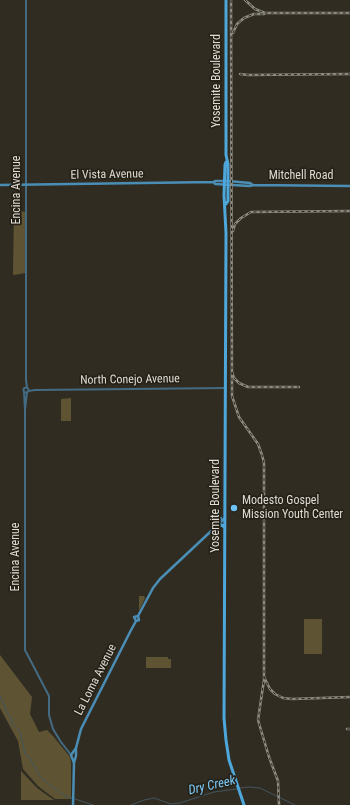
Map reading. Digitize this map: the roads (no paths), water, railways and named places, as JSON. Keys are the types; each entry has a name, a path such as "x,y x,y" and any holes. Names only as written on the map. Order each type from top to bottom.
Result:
{"main road":[{"name":"Yosemite Boulevard","path":"226,0 226,162 228,164 226,183 228,201 226,204 226,528 224,718 226,746 244,805"},
{"name":"El Vista Avenue","path":"0,185 214,181 226,183"},
{"name":"Mitchell Road","path":"226,183 250,186 350,186"},
{"path":"217,516 222,518 221,522"},
{"path":"217,526 226,518"},
{"path":"217,526 222,525 226,528"},
{"name":"La Loma Avenue","path":"73,755 81,729 136,621 139,620 138,616 153,588 160,579 217,526"},
{"path":"73,755 73,804"}],"street":[{"name":"Encina Avenue","path":"26,0 26,410 24,650 49,697 48,710 51,724 57,737 73,755"},
{"name":"North Conejo Avenue","path":"26,390 226,388"}],"waterway":[{"name":"Dry Creek","path":"0,696 11,718 12,724 20,731 25,754 29,757 41,778 65,796 72,798"},
{"name":"Dry Creek","path":"240,788 260,788 295,805"},
{"name":"Dry Creek","path":"131,805 154,798 171,804 180,803 214,792 237,789"},
{"name":"Dry Creek","path":"75,799 93,805"}],"railway":[{"path":"231,0 232,396 239,417 258,444 264,463 264,680 258,720 278,781 279,805"},
{"path":"245,0 255,9 265,13 350,13"},
{"path":"233,33 237,24 244,18 254,14 264,14"},
{"path":"240,74 350,74"},
{"path":"233,231 235,224 251,212 350,211"},
{"path":"232,372 234,378 239,383 248,387 299,387"},
{"path":"264,677 270,689 275,694 283,698 350,697"}],"place":[{"name":"Modesto Gospel Mission Youth Center","path":"234,508"}]}
